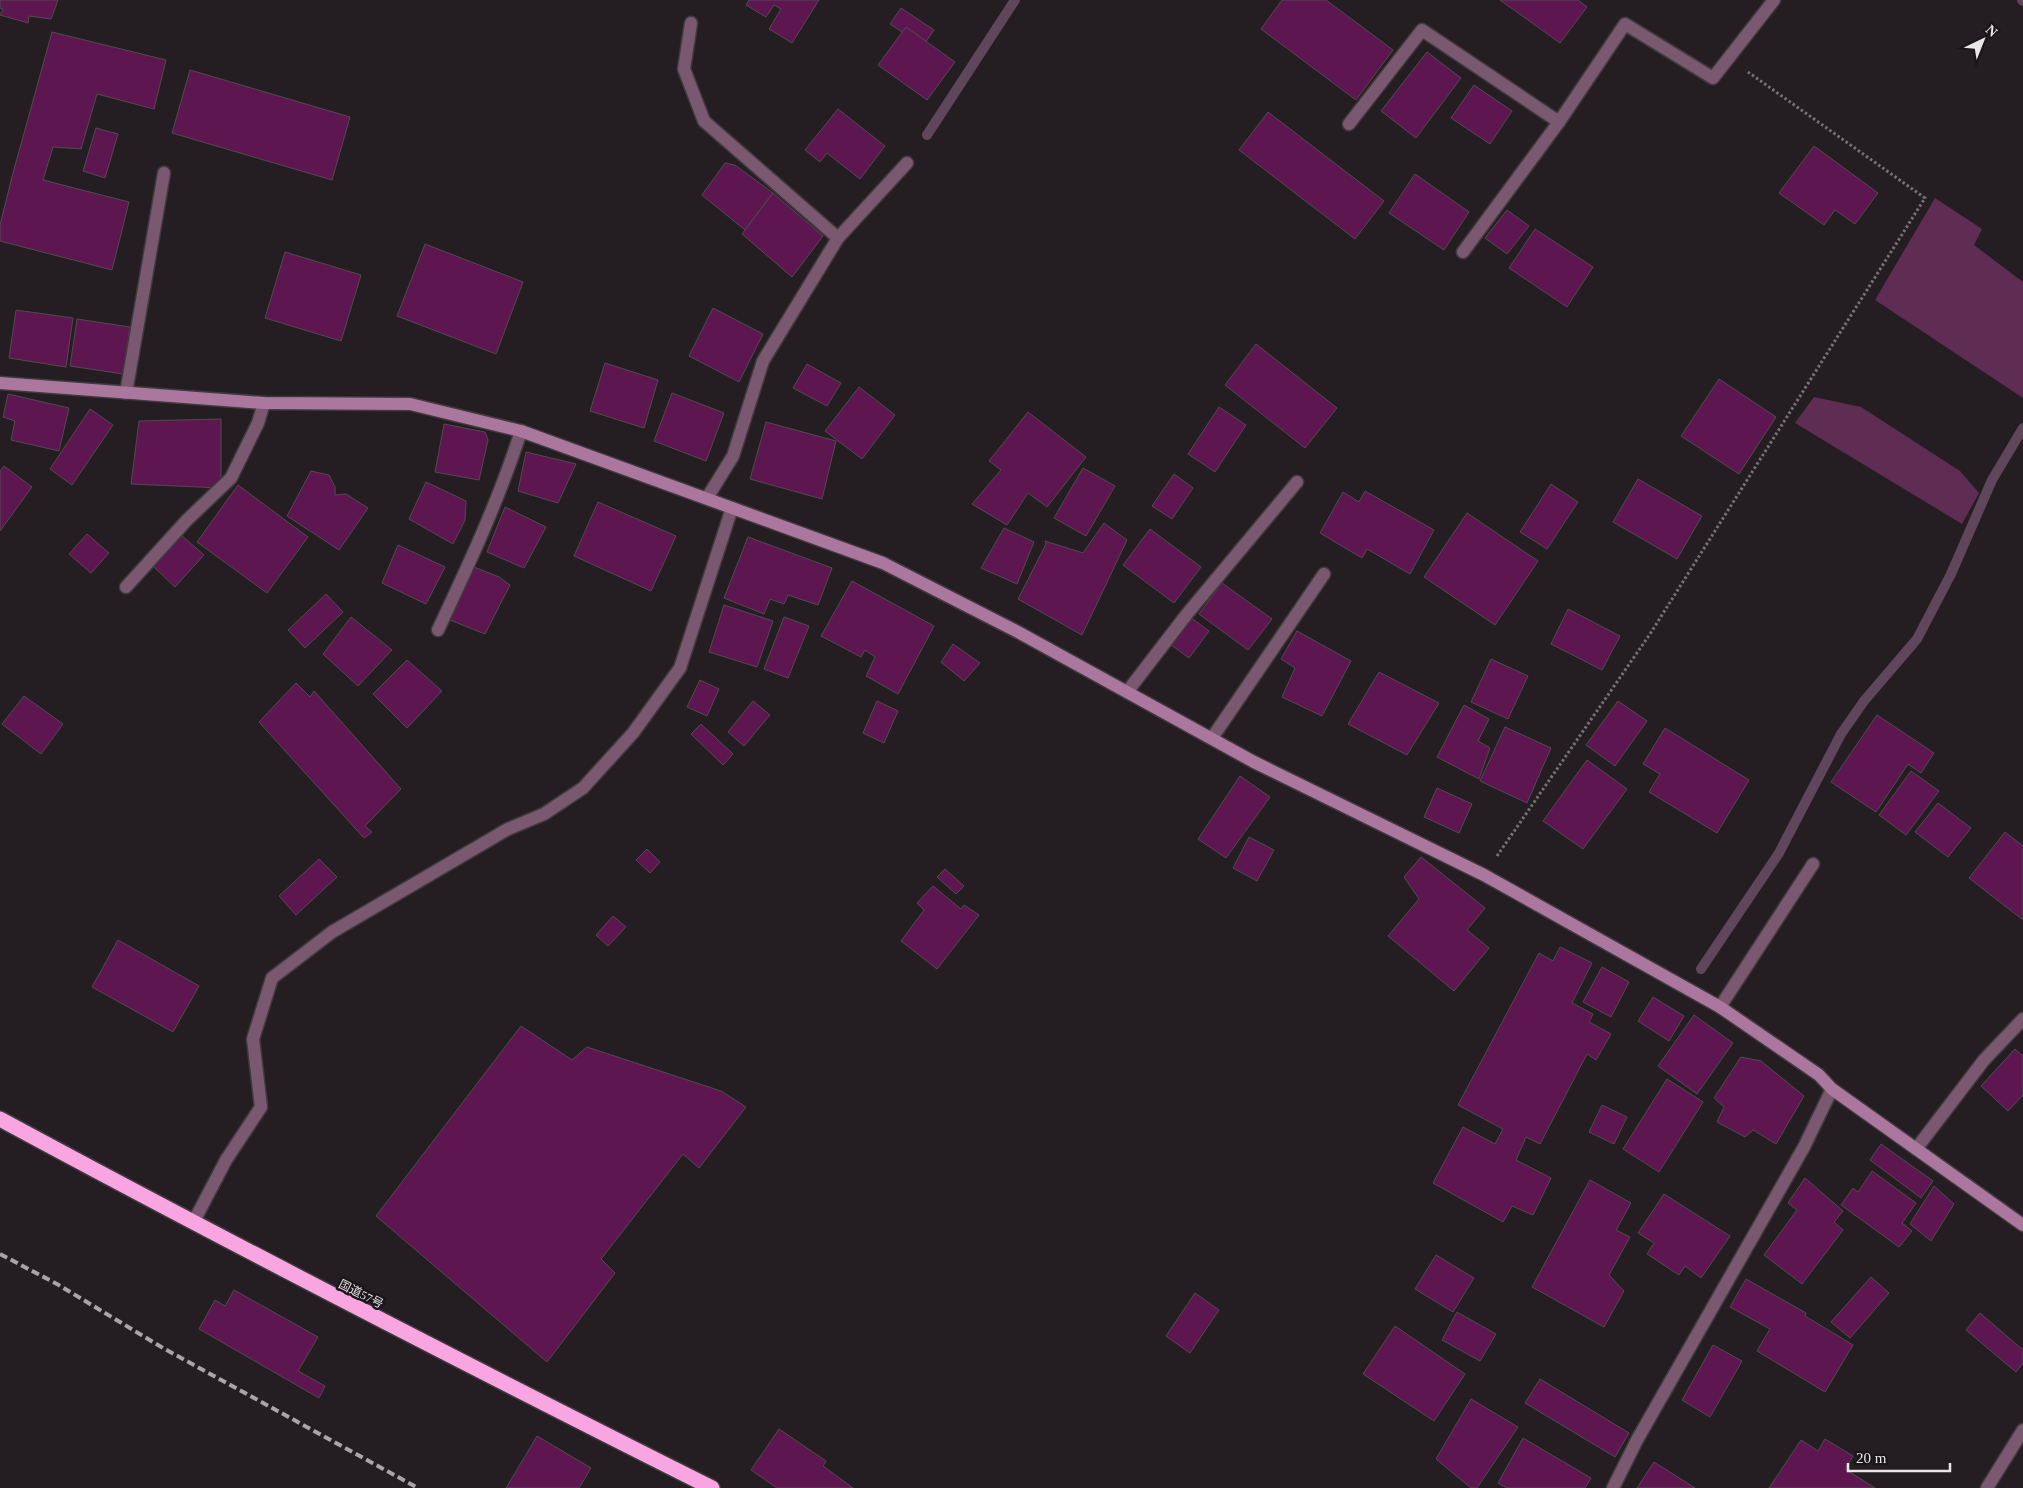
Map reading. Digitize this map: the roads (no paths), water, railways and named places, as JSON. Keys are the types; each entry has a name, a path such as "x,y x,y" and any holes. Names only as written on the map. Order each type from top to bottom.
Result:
{"highway":[{"name":"国道57号","path":"0,1119 193,1223 464,1364 712,1488"}],"street":[{"path":"1463,252 1559,122 1625,24 1713,78 1774,0"},
{"path":"690,23 684,69 704,121 838,238"},
{"path":"1349,124 1422,30 1559,122"},
{"path":"707,498 733,456 763,361 838,238 907,163"},
{"path":"126,393 164,173"},
{"path":"0,383 264,403 410,404 521,431 883,564 1018,632 1254,762 1484,875 1720,1007 1819,1075 1832,1089 2023,1225"},
{"path":"126,587 187,520 231,478 258,423 264,403"},
{"path":"438,630 478,545 506,477 521,431"},
{"path":"1127,692 1187,614 1298,482"},
{"path":"193,1223 226,1160 261,1107 253,1038 272,978 332,932 508,828 544,814 583,788 633,734 680,668 732,508"},
{"path":"1212,738 1324,574"},
{"path":"1720,1007 1813,864"},
{"path":"1916,1149 1984,1060 2023,1019"},
{"path":"1613,1488 1637,1440 1804,1147 1832,1089"},
{"path":"1986,1488 2023,1430"}],"waterway":[{"path":"927,135 1015,0"},
{"path":"1701,969 1779,853 1841,734 1864,701 1917,639 1951,574 1992,480 2023,428"}],"railway":[{"path":"0,1254 57,1284 163,1348 418,1488"}]}
